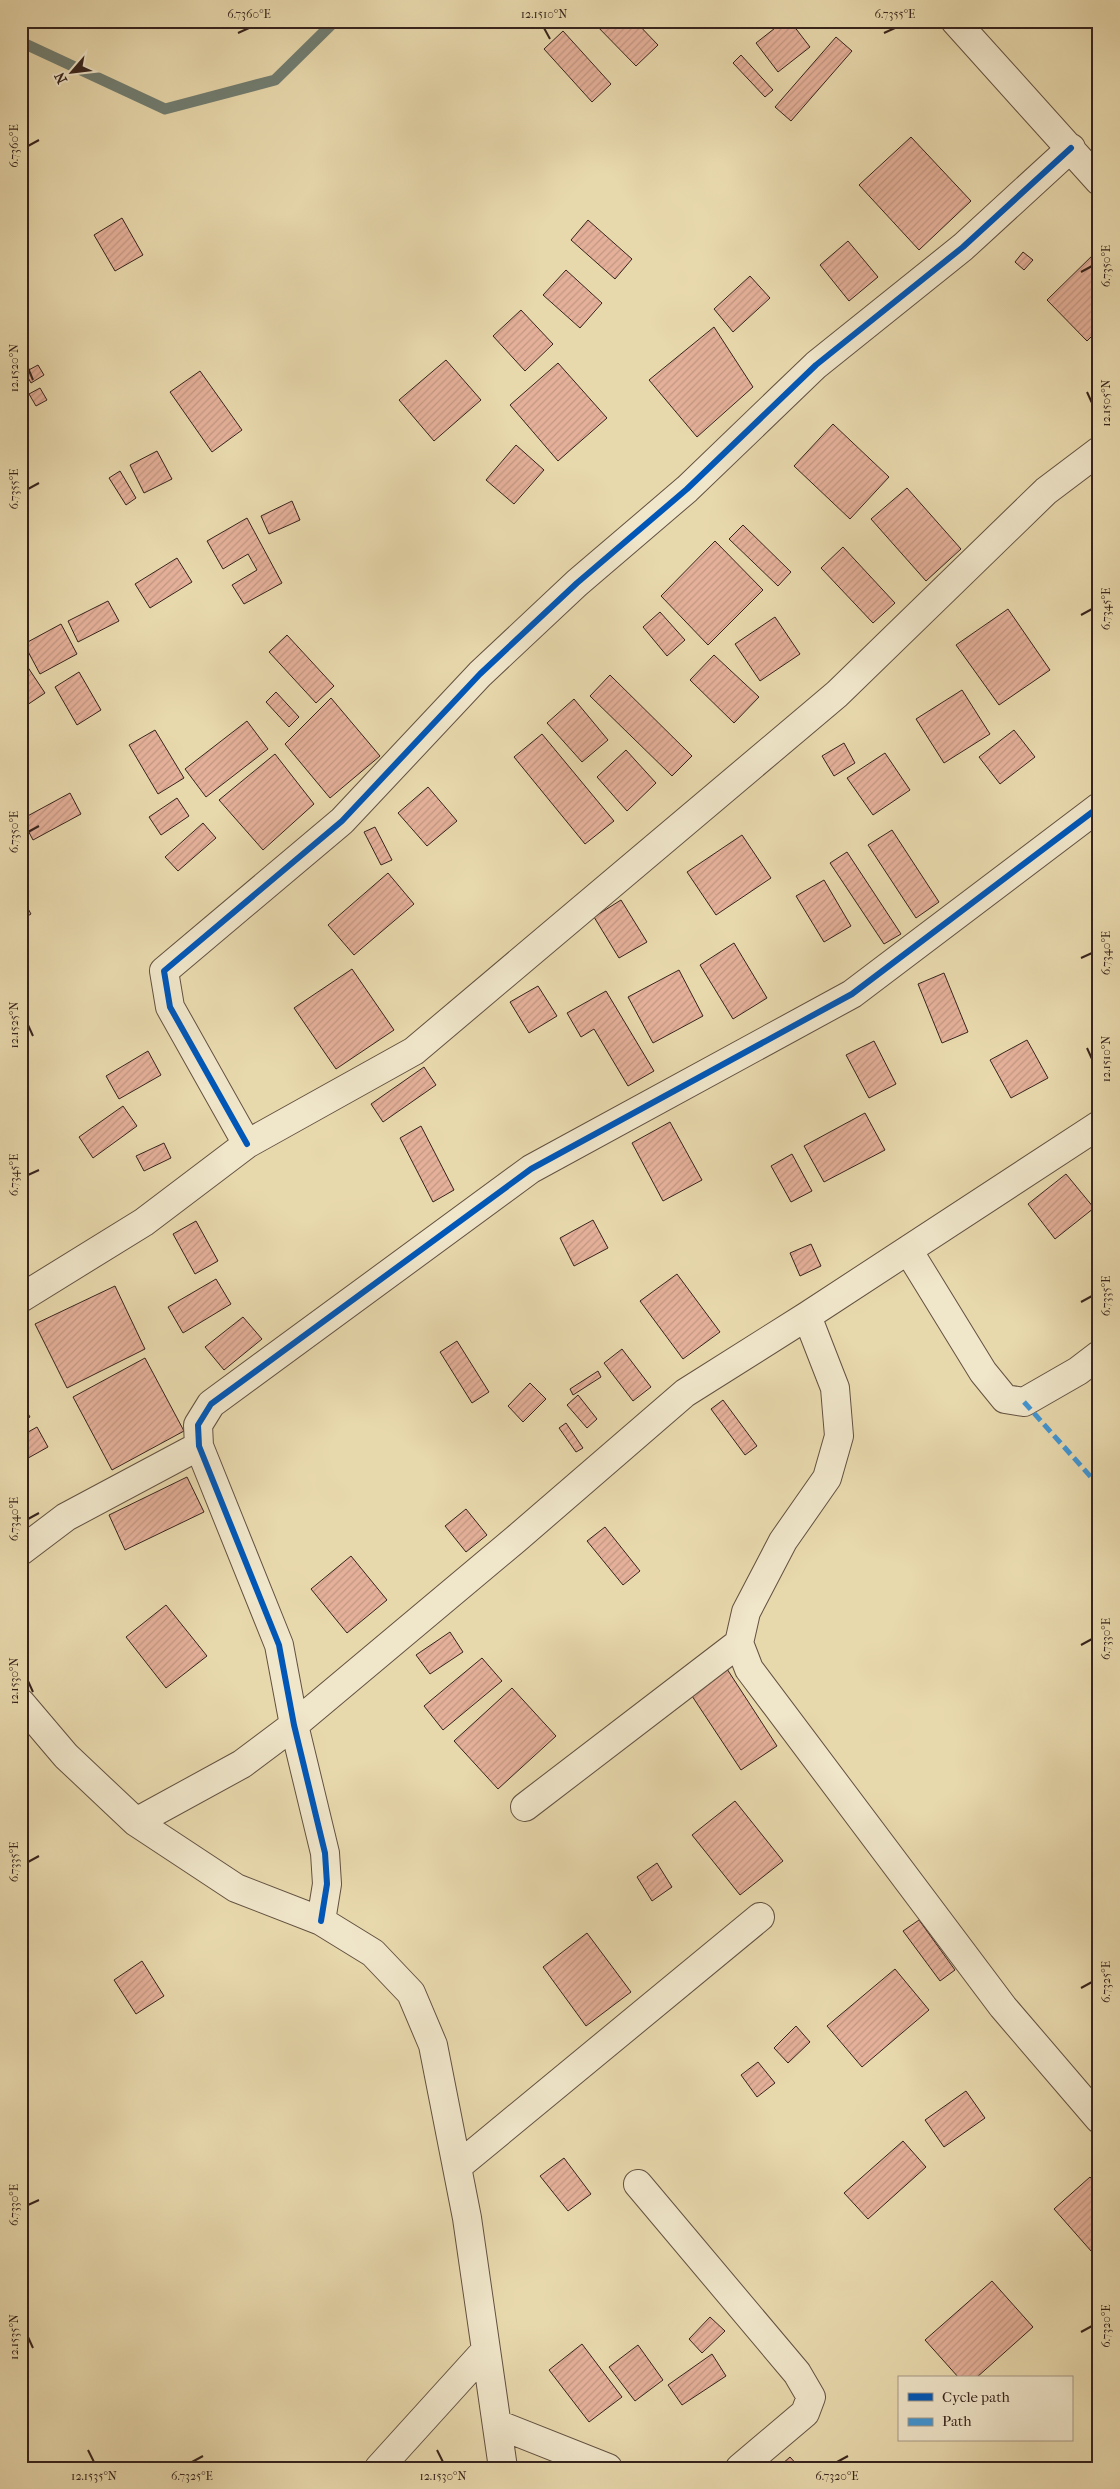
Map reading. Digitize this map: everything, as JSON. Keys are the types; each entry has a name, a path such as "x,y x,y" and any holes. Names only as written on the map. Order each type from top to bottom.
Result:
{"street":[{"path":"955,21 1099,181"},
{"path":"248,1144 170,1008 164,971 342,821 480,674 577,584 687,488 816,365 963,248 1071,148"},
{"path":"21,1298 144,1222 248,1144 414,1051 837,694 1046,491 1099,451"},
{"path":"322,1921 327,1884 325,1853 294,1725 279,1645 229,1525 199,1446 198,1425 211,1404 531,1169 852,994 1099,808"},
{"path":"136,1822 242,1764 294,1725 516,1539 685,1393 908,1250 1095,1134"},
{"path":"908,1250 983,1372 1005,1399 1024,1402 1078,1371 1099,1355"},
{"path":"807,1316 835,1388 839,1436 827,1478 783,1541 746,1612 738,1643 749,1669 1004,2007 1099,2120"},
{"path":"21,1551 66,1517 199,1446"},
{"path":"524,1807 738,1643"},
{"path":"21,1703 66,1756 136,1822 236,1888 322,1921 373,1953 411,1993 432,2045 467,2218 503,2468"},
{"path":"457,2167 760,1917"},
{"path":"638,2184 796,2373 811,2397 805,2414 740,2468"},
{"path":"379,2468 486,2350"},
{"path":"497,2424 608,2468"}],"building":[{"path":"592,21 635,21 658,45 636,66"},
{"path":"784,21 790,21 810,47 778,72 756,43"},
{"path":"563,31 611,84 592,102 544,49"},
{"path":"836,37 852,51 791,121 775,107"},
{"path":"741,55 773,90 765,97 733,63"},
{"path":"911,137 971,201 919,250 859,185"},
{"path":"122,218 143,255 115,271 94,235"},
{"path":"588,220 632,259 615,279 571,240"},
{"path":"848,241 878,277 849,301 820,265"},
{"path":"1098,250 1099,329 1087,341 1047,300"},
{"path":"1023,252 1033,260 1024,270 1015,262"},
{"path":"566,270 602,303 580,328 543,295"},
{"path":"750,276 770,298 733,332 714,309"},
{"path":"521,310 553,344 525,371 493,336"},
{"path":"714,327 753,387 697,437 649,380"},
{"path":"21,332 27,342 21,345"},
{"path":"446,360 481,400 434,441 399,400"},
{"path":"558,363 607,418 558,461 510,405"},
{"path":"38,365 44,375 31,383 25,372"},
{"path":"200,371 242,430 212,452 170,392"},
{"path":"40,388 47,400 36,406 29,394"},
{"path":"833,424 889,477 850,519 794,466"},
{"path":"516,445 544,470 514,504 486,480"},
{"path":"157,451 172,479 144,493 130,465"},
{"path":"120,471 136,498 126,505 109,478"},
{"path":"907,488 961,549 926,581 871,519"},
{"path":"292,501 300,520 269,534 261,516"},
{"path":"247,518 282,583 244,604 232,585 257,570 248,554 223,569 207,541"},
{"path":"743,525 791,572 778,586 729,539"},
{"path":"715,541 763,590 708,645 661,596"},
{"path":"843,547 895,603 873,623 821,568"},
{"path":"177,558 192,582 150,608 135,584"},
{"path":"108,601 119,621 78,642 68,621"},
{"path":"1008,609 1050,670 999,705 956,645"},
{"path":"660,612 685,640 667,656 643,627"},
{"path":"775,617 800,654 760,681 735,644"},
{"path":"61,624 77,654 40,674 24,644"},
{"path":"287,635 334,686 316,703 269,652"},
{"path":"714,655 759,697 734,723 690,680"},
{"path":"21,657 45,693 21,709"},
{"path":"79,672 101,710 77,725 55,687"},
{"path":"610,675 692,756 672,776 590,696"},
{"path":"962,690 990,734 944,763 916,719"},
{"path":"276,692 299,717 289,727 266,702"},
{"path":"331,698 380,756 330,798 285,744"},
{"path":"574,699 608,740 582,762 547,723"},
{"path":"247,721 268,749 206,797 185,769"},
{"path":"155,730 184,778 158,794 129,745"},
{"path":"1014,730 1035,757 1000,784 979,757"},
{"path":"542,734 614,821 585,844 514,757"},
{"path":"844,743 855,763 834,776 822,756"},
{"path":"626,750 656,783 627,811 597,777"},
{"path":"885,753 910,790 873,815 847,778"},
{"path":"275,754 314,804 263,850 219,800"},
{"path":"428,787 457,821 427,846 398,813"},
{"path":"70,793 81,814 33,840 22,819"},
{"path":"177,798 189,816 161,835 149,817"},
{"path":"203,823 216,838 178,871 165,857"},
{"path":"375,827 392,860 381,865 364,832"},
{"path":"892,830 939,902 916,918 868,845"},
{"path":"742,835 771,878 716,915 687,872"},
{"path":"847,852 901,934 884,944 830,863"},
{"path":"388,873 414,904 354,955 328,925"},
{"path":"1099,878 1099,891 1093,882"},
{"path":"824,880 851,926 824,942 796,896"},
{"path":"21,896 31,914 21,920"},
{"path":"621,900 647,942 619,958 594,917"},
{"path":"734,943 767,998 733,1019 700,965"},
{"path":"352,969 394,1030 336,1069 294,1008"},
{"path":"679,970 703,1016 653,1043 628,997"},
{"path":"944,973 968,1032 942,1043 918,984"},
{"path":"538,986 557,1016 529,1033 510,1002"},
{"path":"606,991 654,1071 628,1086 594,1029 581,1037 567,1013"},
{"path":"1027,1040 1048,1078 1011,1098 990,1060"},
{"path":"874,1041 896,1084 869,1098 846,1055"},
{"path":"148,1051 161,1075 119,1099 106,1076"},
{"path":"424,1067 436,1085 383,1122 371,1104"},
{"path":"123,1106 137,1126 93,1158 79,1137"},
{"path":"865,1113 885,1150 824,1182 804,1146"},
{"path":"670,1122 702,1180 663,1201 632,1143"},
{"path":"421,1126 454,1190 433,1202 400,1138"},
{"path":"164,1143 171,1158 144,1171 136,1156"},
{"path":"792,1154 812,1191 791,1202 771,1166"},
{"path":"1066,1174 1094,1208 1055,1239 1028,1204"},
{"path":"593,1220 608,1248 574,1266 560,1238"},
{"path":"196,1221 218,1261 195,1274 173,1234"},
{"path":"811,1244 821,1266 800,1276 790,1253"},
{"path":"677,1274 720,1332 683,1359 640,1301"},
{"path":"216,1279 231,1304 183,1333 168,1307"},
{"path":"115,1286 145,1349 67,1388 35,1324"},
{"path":"243,1317 262,1339 224,1370 205,1347"},
{"path":"457,1341 489,1392 472,1403 440,1352"},
{"path":"622,1349 651,1387 633,1401 604,1363"},
{"path":"145,1358 184,1431 112,1470 73,1397"},
{"path":"598,1371 601,1377 573,1395 570,1389"},
{"path":"530,1383 546,1399 523,1422 508,1406"},
{"path":"578,1395 597,1419 587,1428 567,1405"},
{"path":"723,1400 757,1446 745,1455 711,1409"},
{"path":"21,1401 30,1417 21,1422"},
{"path":"566,1423 583,1448 576,1452 559,1428"},
{"path":"37,1427 48,1447 21,1462 21,1436"},
{"path":"187,1477 204,1512 125,1550 109,1515"},
{"path":"466,1509 487,1535 466,1552 445,1526"},
{"path":"605,1527 640,1571 623,1585 587,1541"},
{"path":"351,1556 387,1600 347,1633 311,1589"},
{"path":"166,1605 207,1656 166,1688 126,1637"},
{"path":"450,1632 463,1652 430,1674 416,1655"},
{"path":"482,1658 502,1681 443,1730 424,1706"},
{"path":"727,1669 777,1746 741,1770 690,1693"},
{"path":"512,1688 556,1736 498,1789 454,1741"},
{"path":"735,1801 783,1861 740,1895 692,1835"},
{"path":"657,1863 672,1887 652,1901 637,1877"},
{"path":"919,1920 955,1970 940,1981 903,1931"},
{"path":"587,1933 631,1992 586,2026 543,1967"},
{"path":"142,1961 164,1996 136,2014 114,1980"},
{"path":"895,1969 929,2010 862,2067 827,2026"},
{"path":"796,2026 810,2042 788,2063 774,2048"},
{"path":"758,2062 775,2083 757,2097 741,2075"},
{"path":"966,2091 985,2118 944,2147 925,2120"},
{"path":"903,2141 926,2167 868,2219 844,2193"},
{"path":"564,2158 591,2194 568,2211 540,2176"},
{"path":"1090,2177 1099,2187 1099,2260 1054,2209"},
{"path":"992,2281 1033,2327 978,2376 957,2376 925,2340"},
{"path":"710,2317 725,2331 702,2353 689,2339"},
{"path":"582,2344 622,2397 589,2422 549,2370"},
{"path":"638,2345 663,2380 635,2401 609,2367"},
{"path":"712,2354 726,2376 682,2405 668,2385"},
{"path":"790,2457 800,2468 785,2468 782,2464"}],"waterway":[{"path":"21,42 165,109 275,80 335,21"}],"marked path":[{"path":"1024,1402 1099,1486"}],"cycle path":[{"path":"247,1144 170,1007 164,971 342,821 480,674 577,583 687,489 816,365 963,247 1071,148"},
{"path":"321,1921 327,1884 325,1853 294,1725 279,1645 199,1446 198,1425 211,1404 531,1169 852,994 1099,807"}]}
